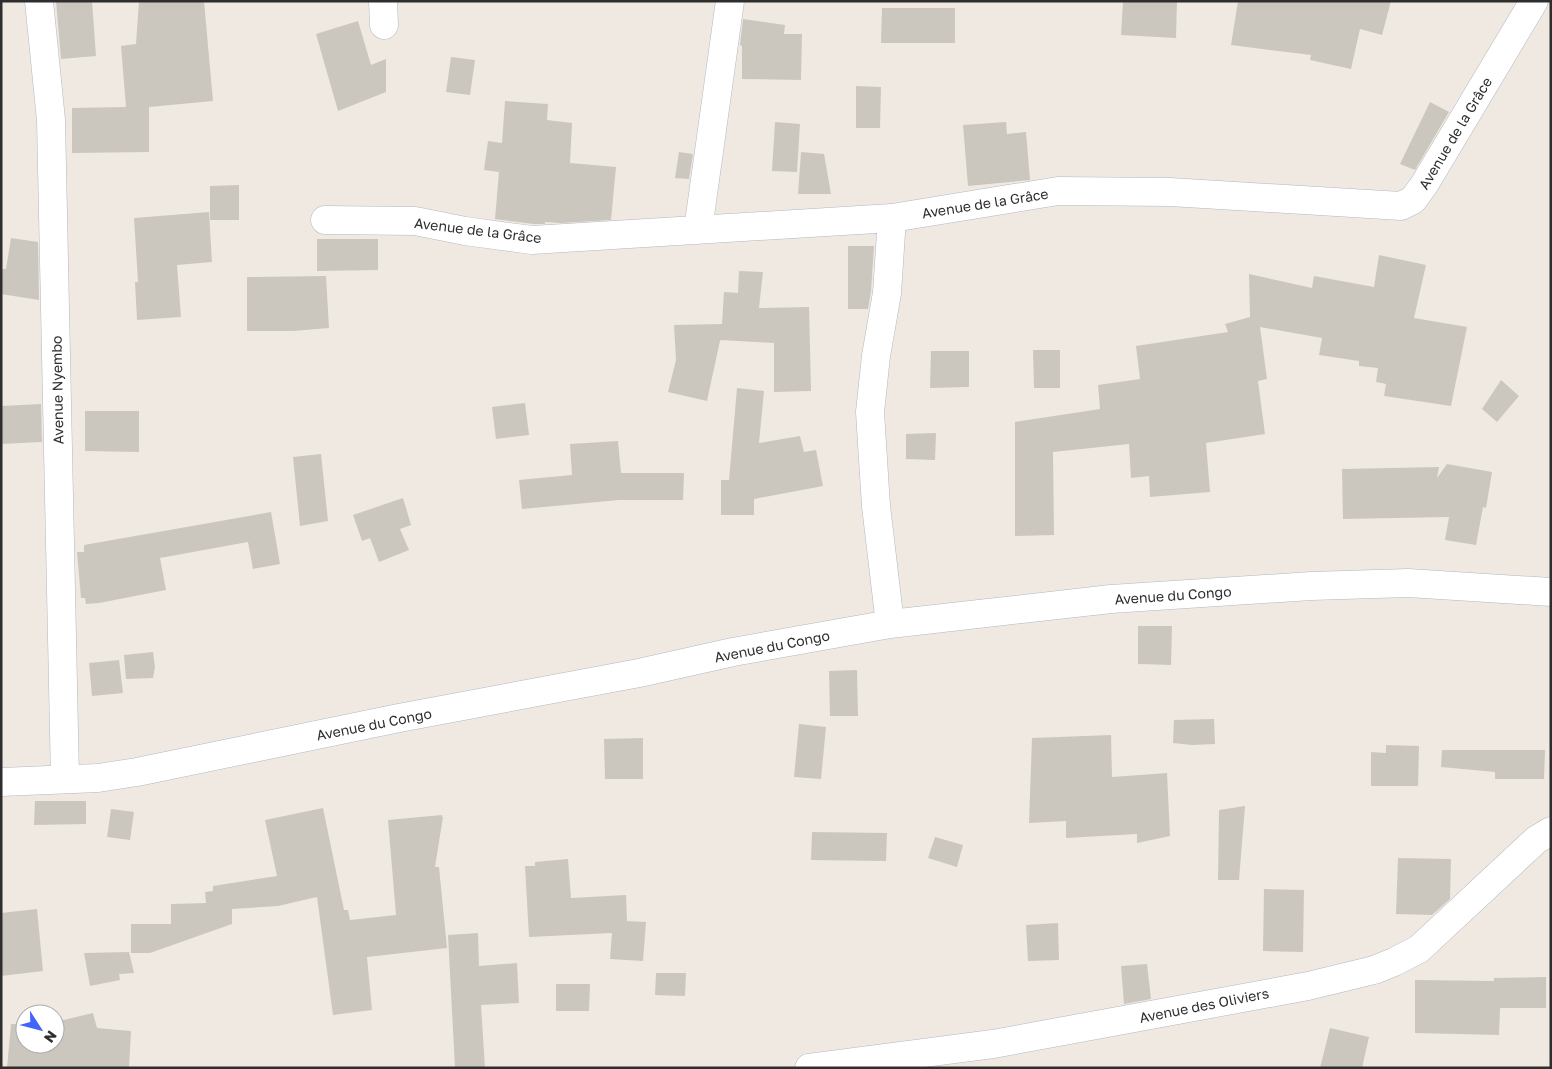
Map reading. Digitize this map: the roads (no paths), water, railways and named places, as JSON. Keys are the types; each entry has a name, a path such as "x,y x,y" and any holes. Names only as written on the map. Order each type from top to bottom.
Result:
{"street":[{"name":"Avenue Nyembo","path":"39,1 51,120 65,779"},
{"path":"698,230 730,1"},
{"name":"Avenue de la Grâce","path":"325,220 415,221 465,231 532,240 892,218 1058,191 1170,192 1401,206 1413,200 1424,185 1534,1"},
{"path":"890,624 876,506 870,412 876,356 887,293 892,218"},
{"name":"Avenue du Congo","path":"1,782 98,778 137,772 399,718 639,673 733,652 890,624 1111,599 1311,586 1408,583 1551,592"},
{"name":"Avenue des Oliviers","path":"809,1068 993,1044 1308,986 1374,970 1419,949 1536,840 1551,831"}]}
